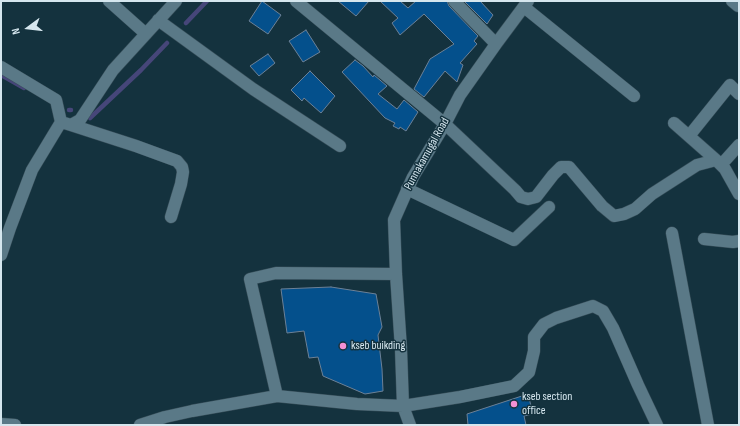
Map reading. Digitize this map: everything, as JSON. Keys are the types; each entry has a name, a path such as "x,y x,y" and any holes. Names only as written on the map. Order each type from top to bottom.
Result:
{"street":[{"path":"109,1 146,34"},
{"path":"1,255 32,170 66,123 80,120 113,70 176,1"},
{"path":"296,1 445,124 521,197 528,199 536,197 561,167 569,167 602,206 614,216 624,214 634,209 652,194 697,165 718,163 739,145"},
{"path":"454,1 496,44"},
{"path":"526,4 634,96"},
{"name":"Punnakamugal Road","path":"410,425 404,406 394,220 413,177 445,124 460,95 526,4"},
{"path":"158,20 253,89 340,146"},
{"path":"1,67 56,100 66,123 177,161 182,167 183,172 171,217"},
{"path":"689,136 730,85 739,94"},
{"path":"674,123 725,169 739,194"},
{"path":"407,189 514,240 548,207"},
{"path":"672,233 708,425"},
{"path":"704,239 732,242 739,241"},
{"path":"277,396 250,279 276,273 396,274"},
{"path":"140,425 165,417 192,411 277,396 357,404 404,406 514,386 529,372 534,351 534,337 544,324 556,318 593,306 603,311 613,328 657,425"},
{"path":"1,424 15,425"}],"building":[{"path":"262,1 281,15 268,34 249,21"},
{"path":"338,1 369,1 356,16"},
{"path":"380,1 400,1 408,8 416,1 447,1 449,6 478,36 474,41 477,44 460,63 463,65 457,82 445,71 424,97 414,89 430,59 454,44 424,14 400,35 392,23 398,18"},
{"path":"464,1 480,1 493,15 487,24"},
{"path":"306,30 320,52 303,62 289,41"},
{"path":"268,54 275,63 259,76 250,66"},
{"path":"355,60 373,77 374,75 387,86 378,94 397,109 404,100 418,112 406,131 400,127 399,129 393,126 395,123 385,118 342,72"},
{"path":"310,71 335,96 321,113 304,98 302,101 291,90"},
{"name":"kseb buikding","path":"331,287 376,294 382,327 378,335 383,391 365,394 323,376 318,357 309,358 304,331 287,333 281,289"},
{"name":"kseb section office","path":"528,394 533,414 524,416 526,425 468,425 467,414"}],"waterway":[{"path":"186,23 207,1"},
{"path":"90,118 141,70 167,43"},
{"path":"1,75 24,88"}],"place":[{"name":"kseb buikding","path":"343,346"},
{"name":"kseb section office","path":"514,404"}]}
